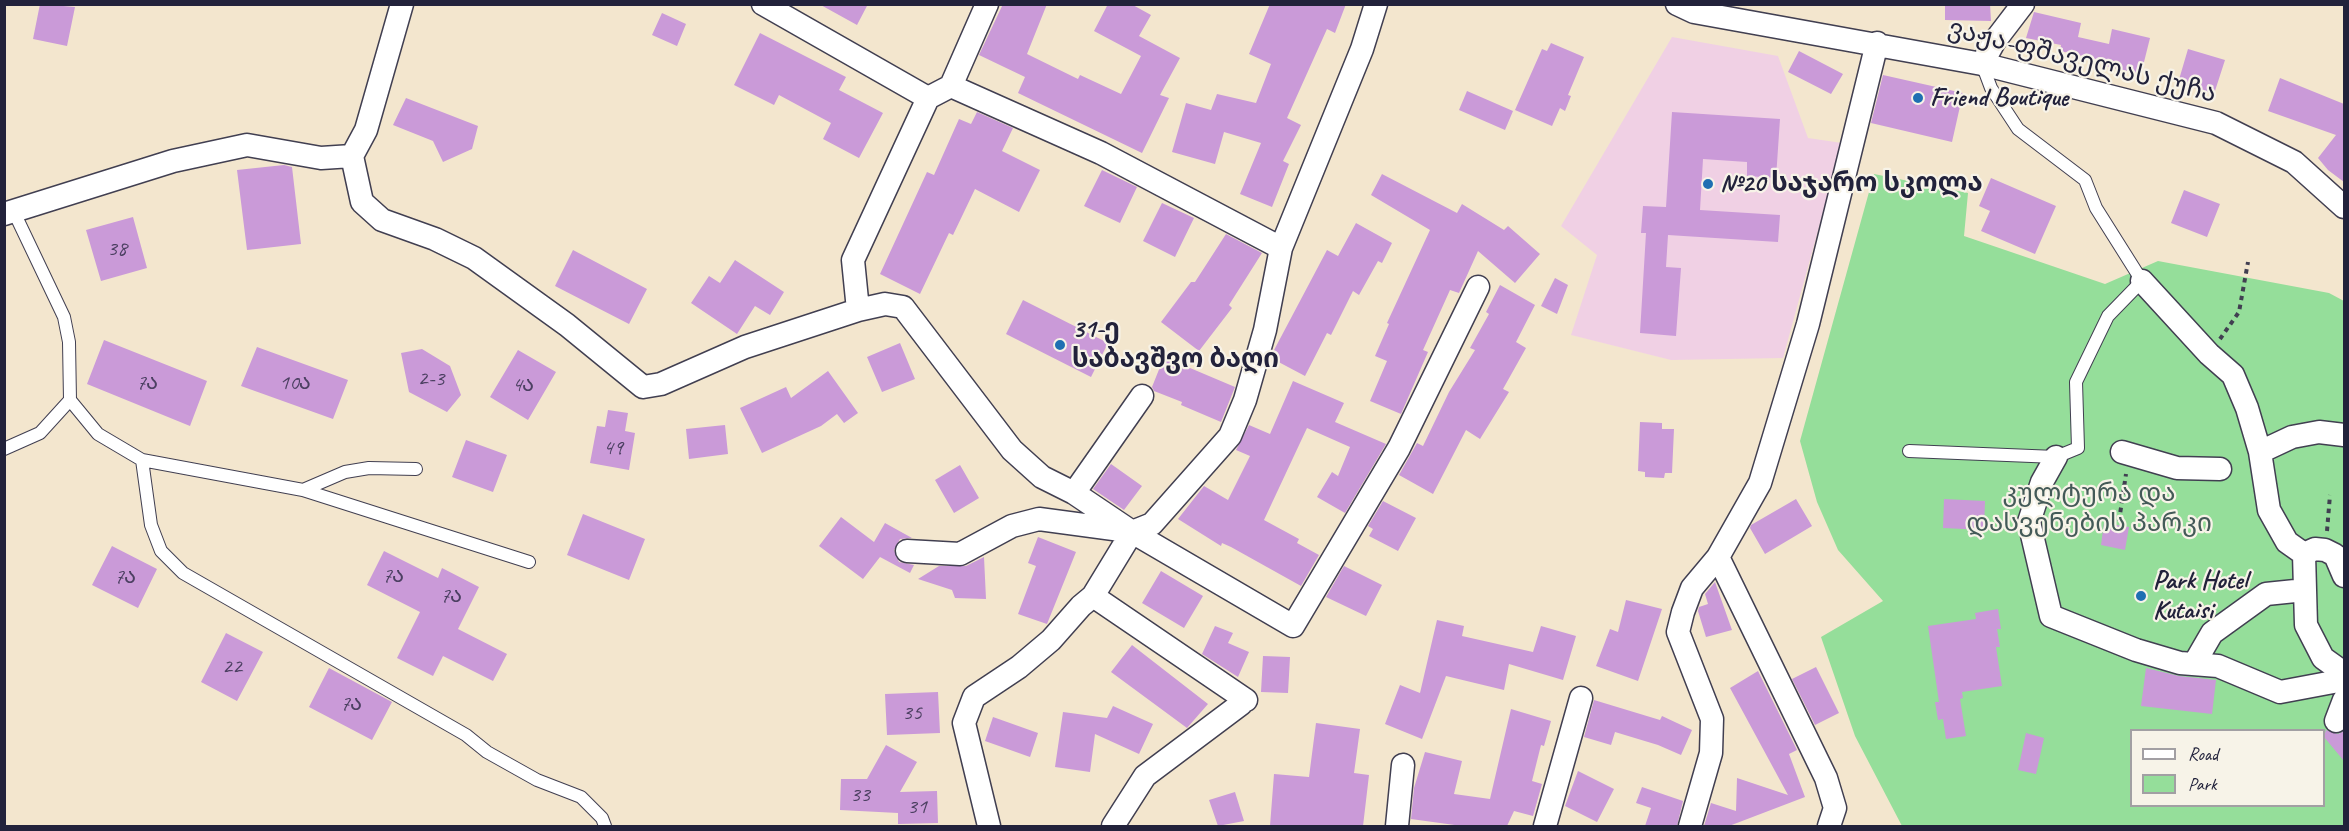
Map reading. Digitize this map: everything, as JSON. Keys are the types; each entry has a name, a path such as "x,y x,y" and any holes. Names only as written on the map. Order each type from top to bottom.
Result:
{"street":[{"path":"402,4 366,130 352,156 362,202 382,220 435,239 474,258 567,325 643,387 662,384 745,347 858,310 885,304 903,307 1012,450 1042,477 1074,493 1132,532 1293,626 1400,448 1478,286"},
{"path":"763,4 928,98"},
{"path":"858,310 853,260 928,98 951,86 987,4"},
{"path":"907,552 960,554 1012,526 1039,519 1132,532 1152,524 1230,436 1245,400 1265,330 1281,248 1362,49 1376,4"},
{"path":"1983,64 1994,42 2023,4"},
{"name":"ვაჟა-ფშაველას ქუჩა","path":"1688,7 1983,64 2216,123 2294,162 2344,207"},
{"path":"1690,826 1711,753 1712,719 1678,632 1692,588 1718,557 1760,483 1808,324 1877,44"},
{"path":"951,86 1101,153 1281,248"},
{"path":"9,212 173,161 247,145 321,158 352,156"},
{"path":"2142,281 2210,354 2233,375 2247,408 2260,452 2269,510 2287,542 2315,552 2335,555 2344,576"},
{"path":"1074,493 1142,396"},
{"path":"2260,452 2292,437 2319,432 2344,435"},
{"path":"2126,452 2177,468 2220,469"},
{"path":"2056,457 2042,482 2029,522 2050,616 2136,650 2180,663 2218,666 2280,692 2344,680"},
{"path":"989,826 964,723 974,697 1027,660 1093,597 1132,532"},
{"path":"2315,552 2305,590 2306,625 2323,658 2344,673"},
{"path":"1718,557 1826,778 1835,808 1829,826"},
{"path":"2194,664 2212,633 2266,594 2305,590"},
{"path":"1093,597 1243,702 1145,776 1113,826"},
{"path":"1545,826 1581,698"},
{"path":"2336,721 2344,700"},
{"path":"1397,826 1402,765"}],"lane":[{"path":"1909,451 2056,457 2078,448 2076,382 2108,316 2142,281 2096,208 2085,180 2018,129 1992,88 1983,64"},
{"path":"9,212 64,317 69,342 70,400 98,434 142,460 303,490 529,562"},
{"path":"4,449 40,433 70,400"},
{"path":"142,460 151,525 161,551 183,573 466,735 487,752 537,780 581,797 602,818 605,826"},
{"path":"303,490 345,472 369,468 416,469"}],"path":[{"path":"2210,354 2239,312 2248,262"},
{"path":"2119,521 2126,452"},
{"path":"2315,552 2330,495"}],"shaded area":[{"name":"№20 საჯარო სკოლა","path":"1672,37 1778,56 1808,138 1842,143 1783,358 1671,360 1571,335 1597,255 1561,226"}],"green space":[{"name":"კულტურა და დასვენების პარკი","path":"1874,174 1968,193 1964,236 2105,284 2158,261 2329,293 2344,301 2344,826 1902,826 1855,736 1821,637 1883,601 1838,550 1817,502 1800,441"}],"building":[{"path":"40,4 75,7 67,46 33,39"},
{"path":"819,4 868,4 857,25"},
{"path":"1003,4 1047,4 1027,54 1078,79 1080,75 1121,94 1141,56 1094,31 1108,4 1131,4 1151,15 1139,36 1180,58 1160,95 1169,98 1142,153 1018,93 1025,77 979,55"},
{"path":"1270,4 1346,4 1335,33 1327,29 1287,118 1301,125 1283,161 1289,164 1272,207 1240,194 1261,143 1224,132 1215,164 1172,152 1186,103 1211,110 1217,94 1256,103 1271,64 1249,54"},
{"path":"1945,4 1990,4 1991,21 1945,20"},
{"path":"2034,12 2081,23 2078,37 2109,44 2112,29 2150,38 2141,74 2104,66 2105,61 2060,51 2061,45 2026,38"},
{"path":"662,13 686,24 677,46 652,35"},
{"path":"760,33 846,77 839,90 883,113 859,158 823,139 831,123 779,95 774,105 734,85"},
{"path":"1551,43 1584,57 1568,95 1571,96 1565,111 1560,108 1552,126 1515,110 1542,49 1547,51"},
{"path":"2188,49 2225,60 2214,94 2178,83"},
{"path":"1799,51 1843,74 1831,94 1788,72"},
{"path":"1883,75 1963,93 1952,142 1871,123"},
{"path":"2280,78 2344,104 2344,182 2328,170 2318,158 2336,135 2268,111"},
{"path":"1467,91 1513,111 1505,130 1459,110"},
{"path":"406,98 478,126 472,149 443,162 433,141 393,125"},
{"path":"977,112 1013,128 1002,151 1040,170 1019,212 975,189 953,235 949,233 920,294 880,274 927,172 934,175 959,119 971,124"},
{"path":"1672,112 1780,119 1776,178 1747,176 1747,162 1703,159 1700,210 1780,215 1778,242 1668,235 1666,267 1681,268 1676,336 1640,333 1646,233 1641,233 1643,206 1666,207"},
{"path":"284,165 292,167 301,244 247,250 237,170"},
{"path":"1102,170 1137,187 1120,223 1084,206"},
{"path":"1382,174 1457,213 1462,204 1504,230 1508,226 1540,254 1515,283 1478,251 1459,293 1450,290 1423,350 1428,352 1401,414 1370,401 1387,361 1375,356 1389,324 1387,323 1430,230 1371,195"},
{"path":"1991,178 2056,206 2035,254 1981,231 1990,211 1979,206"},
{"path":"2184,190 2220,204 2207,237 2171,223"},
{"path":"1162,203 1194,218 1175,257 1143,241"},
{"path":"133,217 147,268 101,281 86,230"},
{"path":"1356,223 1392,243 1382,263 1378,261 1359,295 1353,291 1331,335 1327,333 1305,376 1271,358 1273,352 1327,250 1338,256"},
{"path":"1226,234 1262,253 1229,305 1232,308 1199,351 1161,322 1191,282 1195,282"},
{"path":"573,250 647,289 629,324 555,286"},
{"path":"735,260 784,292 770,315 755,306 737,334 691,303 709,276 720,283"},
{"path":"1555,278 1568,285 1557,314 1541,306"},
{"path":"1500,285 1535,305 1516,342 1526,348 1503,389 1509,392 1480,439 1466,430 1433,494 1399,475 1417,443 1423,446 1449,392 1475,350 1470,348 1489,314 1486,312"},
{"path":"1023,300 1108,343 1091,377 1006,334"},
{"path":"104,340 207,381 190,426 87,384"},
{"path":"900,343 915,379 882,392 867,357"},
{"path":"257,347 348,380 333,419 241,386"},
{"path":"422,349 450,366 461,395 447,412 409,392 401,353"},
{"path":"518,350 556,372 528,420 490,397"},
{"path":"1164,357 1235,387 1221,422 1154,391 1152,387"},
{"path":"828,371 858,413 844,423 837,414 821,426 762,453 740,408 786,387 791,398"},
{"path":"1293,381 1344,403 1335,422 1386,444 1345,513 1317,497 1332,472 1338,476 1350,447 1307,428 1264,520 1299,539 1297,543 1319,555 1301,586 1231,547 1222,543 1221,546 1178,519 1204,486 1228,500 1250,456 1236,450 1249,425 1270,434"},
{"path":"608,410 628,413 625,431 635,433 629,470 590,463 597,426 605,427"},
{"path":"1640,422 1662,423 1662,429 1674,429 1672,473 1665,473 1664,478 1645,477 1645,472 1638,471"},
{"path":"725,425 728,454 689,459 686,429"},
{"path":"466,440 507,455 493,492 452,477"},
{"path":"1111,464 1142,486 1124,510 1093,489"},
{"path":"960,465 979,498 954,513 935,480"},
{"path":"1796,499 1812,526 1765,554 1750,528 1751,525"},
{"path":"1944,499 1985,501 1984,530 1943,528"},
{"path":"1383,501 1416,518 1398,551 1369,536 1373,529 1368,526"},
{"path":"583,514 645,539 629,580 567,555"},
{"path":"841,517 874,542 885,523 912,538 900,539 894,550 899,562 914,565 910,573 880,557 863,579 819,546"},
{"path":"2104,523 2129,527 2125,550 2101,545"},
{"path":"1038,537 1076,552 1047,624 1018,614 1036,566 1028,563"},
{"path":"112,546 157,569 138,608 92,585"},
{"path":"384,551 438,578 442,568 479,587 458,629 507,654 493,681 443,656 433,676 397,658 420,612 367,585"},
{"path":"984,557 986,599 955,598 952,590 918,579 939,566 966,566"},
{"path":"1344,566 1382,585 1366,616 1326,597"},
{"path":"1161,571 1203,596 1184,628 1142,603"},
{"path":"1715,582 1732,630 1706,637 1698,611 1699,607 1708,604 1705,594"},
{"path":"1626,600 1662,609 1638,681 1596,666 1610,629 1618,632"},
{"path":"1998,609 2001,629 1997,629 2000,647 1996,647 2002,686 1962,692 1963,698 1960,699 1966,736 1946,739 1943,719 1938,720 1935,702 1939,702 1928,626 1976,619 1975,613"},
{"path":"1437,620 1464,626 1462,636 1533,652 1541,626 1576,636 1563,680 1509,664 1504,690 1446,676 1422,739 1385,724 1400,685 1420,693"},
{"path":"1215,626 1233,633 1228,643 1249,652 1238,677 1202,654"},
{"path":"226,633 263,652 237,701 201,682"},
{"path":"1132,645 1208,704 1187,728 1111,672"},
{"path":"1263,656 1290,657 1288,693 1261,692"},
{"path":"1816,667 1839,713 1815,725 1792,679"},
{"path":"329,668 392,702 372,740 309,707"},
{"path":"2146,668 2179,676 2216,680 2212,714 2141,706"},
{"path":"1758,671 1797,750 1789,754 1805,797 1729,826 1704,826 1711,803 1736,811 1737,778 1788,795 1730,688"},
{"path":"938,692 940,733 887,735 885,694"},
{"path":"1594,700 1660,720 1662,716 1692,730 1681,755 1658,745 1615,732 1611,745 1584,737"},
{"path":"1113,706 1153,724 1139,754 1095,734 1090,772 1055,767 1063,712 1107,718"},
{"path":"1511,709 1551,721 1544,746 1541,745 1532,781 1542,784 1533,816 1514,811 1507,826 1462,826 1411,819 1414,788 1425,752 1462,761 1454,794 1490,799"},
{"path":"993,717 1038,733 1030,757 985,741"},
{"path":"1316,723 1360,729 1354,773 1369,775 1363,826 1270,826 1274,774 1309,777"},
{"path":"2326,730 2338,734 2344,731 2344,761 2325,738"},
{"path":"2026,733 2044,738 2036,774 2018,770"},
{"path":"886,745 917,762 900,792 937,791 938,823 898,824 898,813 840,810 841,779 867,779"},
{"path":"1578,771 1614,789 1597,822 1565,806"},
{"path":"1642,787 1683,801 1677,826 1645,826 1651,808 1636,803"},
{"path":"1235,792 1244,821 1218,826 1209,800"}],"place":[{"name":"Friend Boutique","path":"1918,98"},
{"name":"№20 საჯარო სკოლა","path":"1708,184"},
{"name":"31-ე საბავშვო ბაღი","path":"1060,345"},
{"name":"Park Hotel Kutaisi","path":"2141,596"}]}
